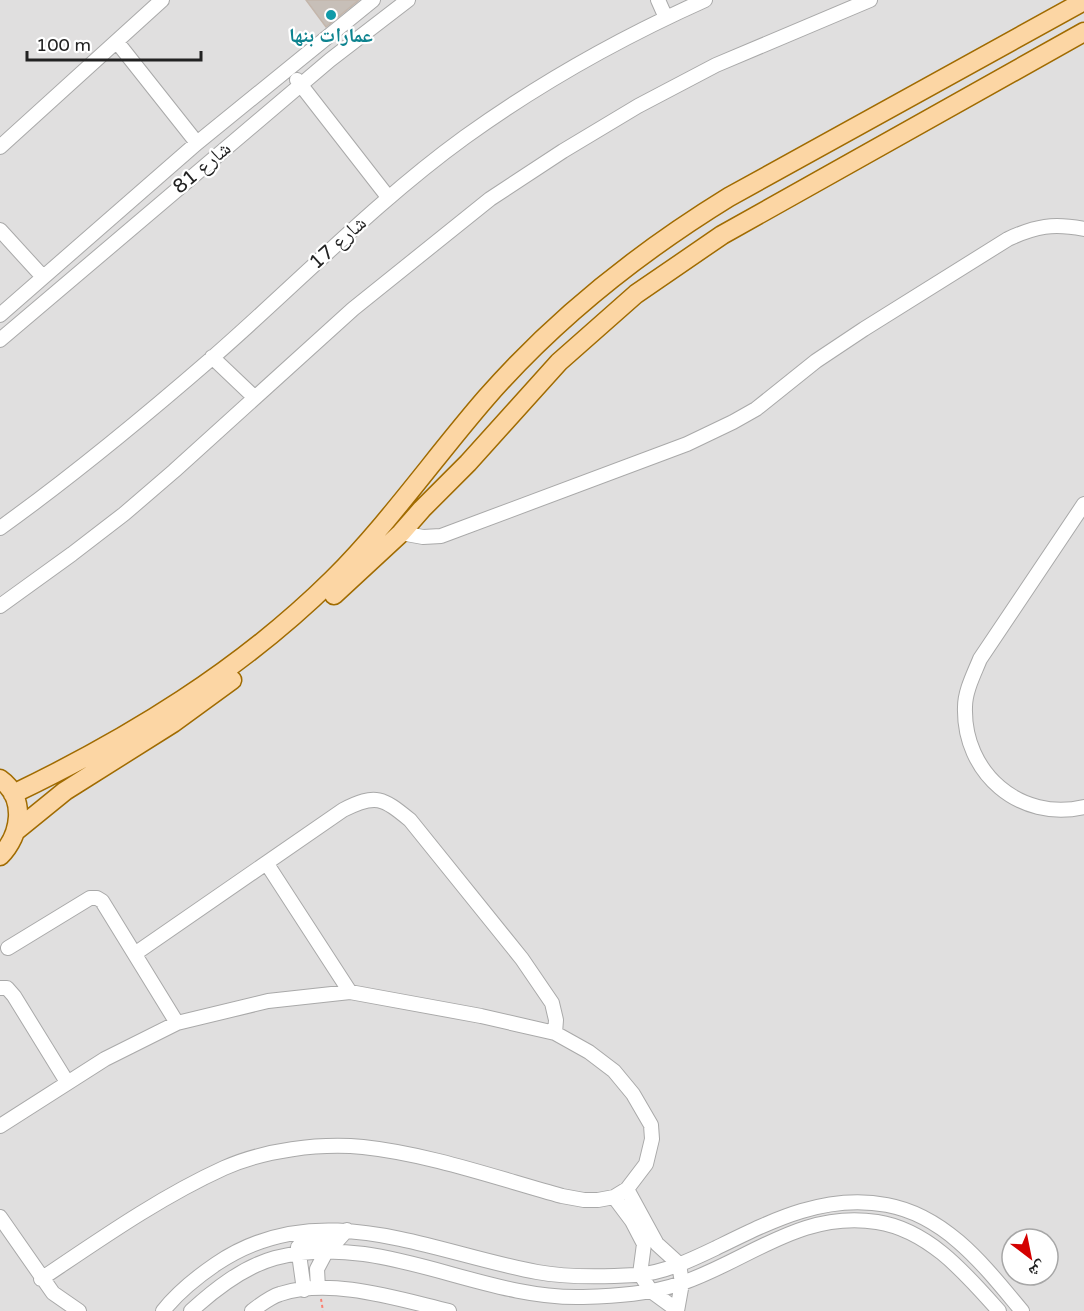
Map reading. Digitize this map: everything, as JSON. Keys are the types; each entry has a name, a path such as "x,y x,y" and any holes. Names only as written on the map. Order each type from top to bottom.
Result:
{"main road":[{"path":"13,794 97,752 147,723 209,682 272,633 334,578 397,508 485,399 511,371 565,317 632,262 729,197 1084,0"},
{"path":"17,830 65,791 173,723 239,675 305,621 401,534 422,508 484,447 559,362 609,316 664,273 722,235 1084,32"},
{"path":"0,778 13,794 18,812 17,830 10,846 0,856"}],"street":[{"path":"0,147 162,0"},
{"name":"شارع 81","path":"0,315 197,143 373,0"},
{"name":"شارع 81","path":"0,340 345,48 408,0"},
{"path":"658,0 666,18"},
{"name":"شارع 17","path":"0,528 76,470 212,357 388,197 464,138 582,61 705,0"},
{"path":"0,606 124,514 353,309 490,199 563,151 638,106 716,65 870,0"},
{"path":"117,42 197,143"},
{"path":"287,69 388,197"},
{"path":"111,218 124,233"},
{"path":"401,534 423,537 441,536 702,438 756,409 816,361 1008,239 1033,228 1061,225 1084,229"},
{"path":"0,230 43,277"},
{"path":"212,357 254,397"},
{"path":"1084,504 980,659 970,684 965,706 967,730 974,756 990,780 1016,798 1040,809 1066,811 1084,807"},
{"path":"136,953 343,810 361,801 378,799 395,808 410,820 522,959 552,1003 556,1020 555,1033"},
{"path":"267,864 350,992"},
{"path":"8,948 90,898 97,898 102,901 136,953 177,1023"},
{"path":"0,987 6,988 14,996 67,1082"},
{"path":"0,1126 105,1059 177,1023 268,1001 350,992 436,1007 555,1033 589,1052 614,1071 645,1112 651,1125 651,1149 646,1164 627,1189 614,1197 591,1200 562,1196 409,1155 361,1147 279,1151 225,1168 184,1190 100,1239 41,1279"},
{"path":"614,1197 632,1221 644,1244 640,1274 651,1291 677,1311 682,1283 679,1264 657,1244 627,1189"},
{"path":"163,1311 204,1272 228,1256 247,1246 296,1232 347,1230 392,1236 536,1272 603,1277 640,1274 679,1264 797,1211 829,1203 858,1201 889,1205 917,1213 941,1228 981,1263 1022,1311"},
{"path":"0,1216 52,1293 79,1311"},
{"path":"191,1311 210,1293 242,1273 273,1258 326,1252 371,1254 504,1288 539,1294 580,1297 651,1291 682,1283 802,1228 847,1219 879,1222 908,1231 930,1244 962,1270 999,1311"},
{"path":"311,1288 298,1247 303,1244 338,1240 347,1230"},
{"path":"311,1288 326,1252"},
{"path":"252,1311 267,1306 279,1294 311,1288 366,1292 449,1311"}],"shaded area":[{"path":"0,0 1084,0 1084,1311 0,1311"}],"building":[{"name":"عمارات بنها","path":"306,0 359,0 326,27"}],"place":[{"name":"عمارات بنها","path":"331,15"}]}
